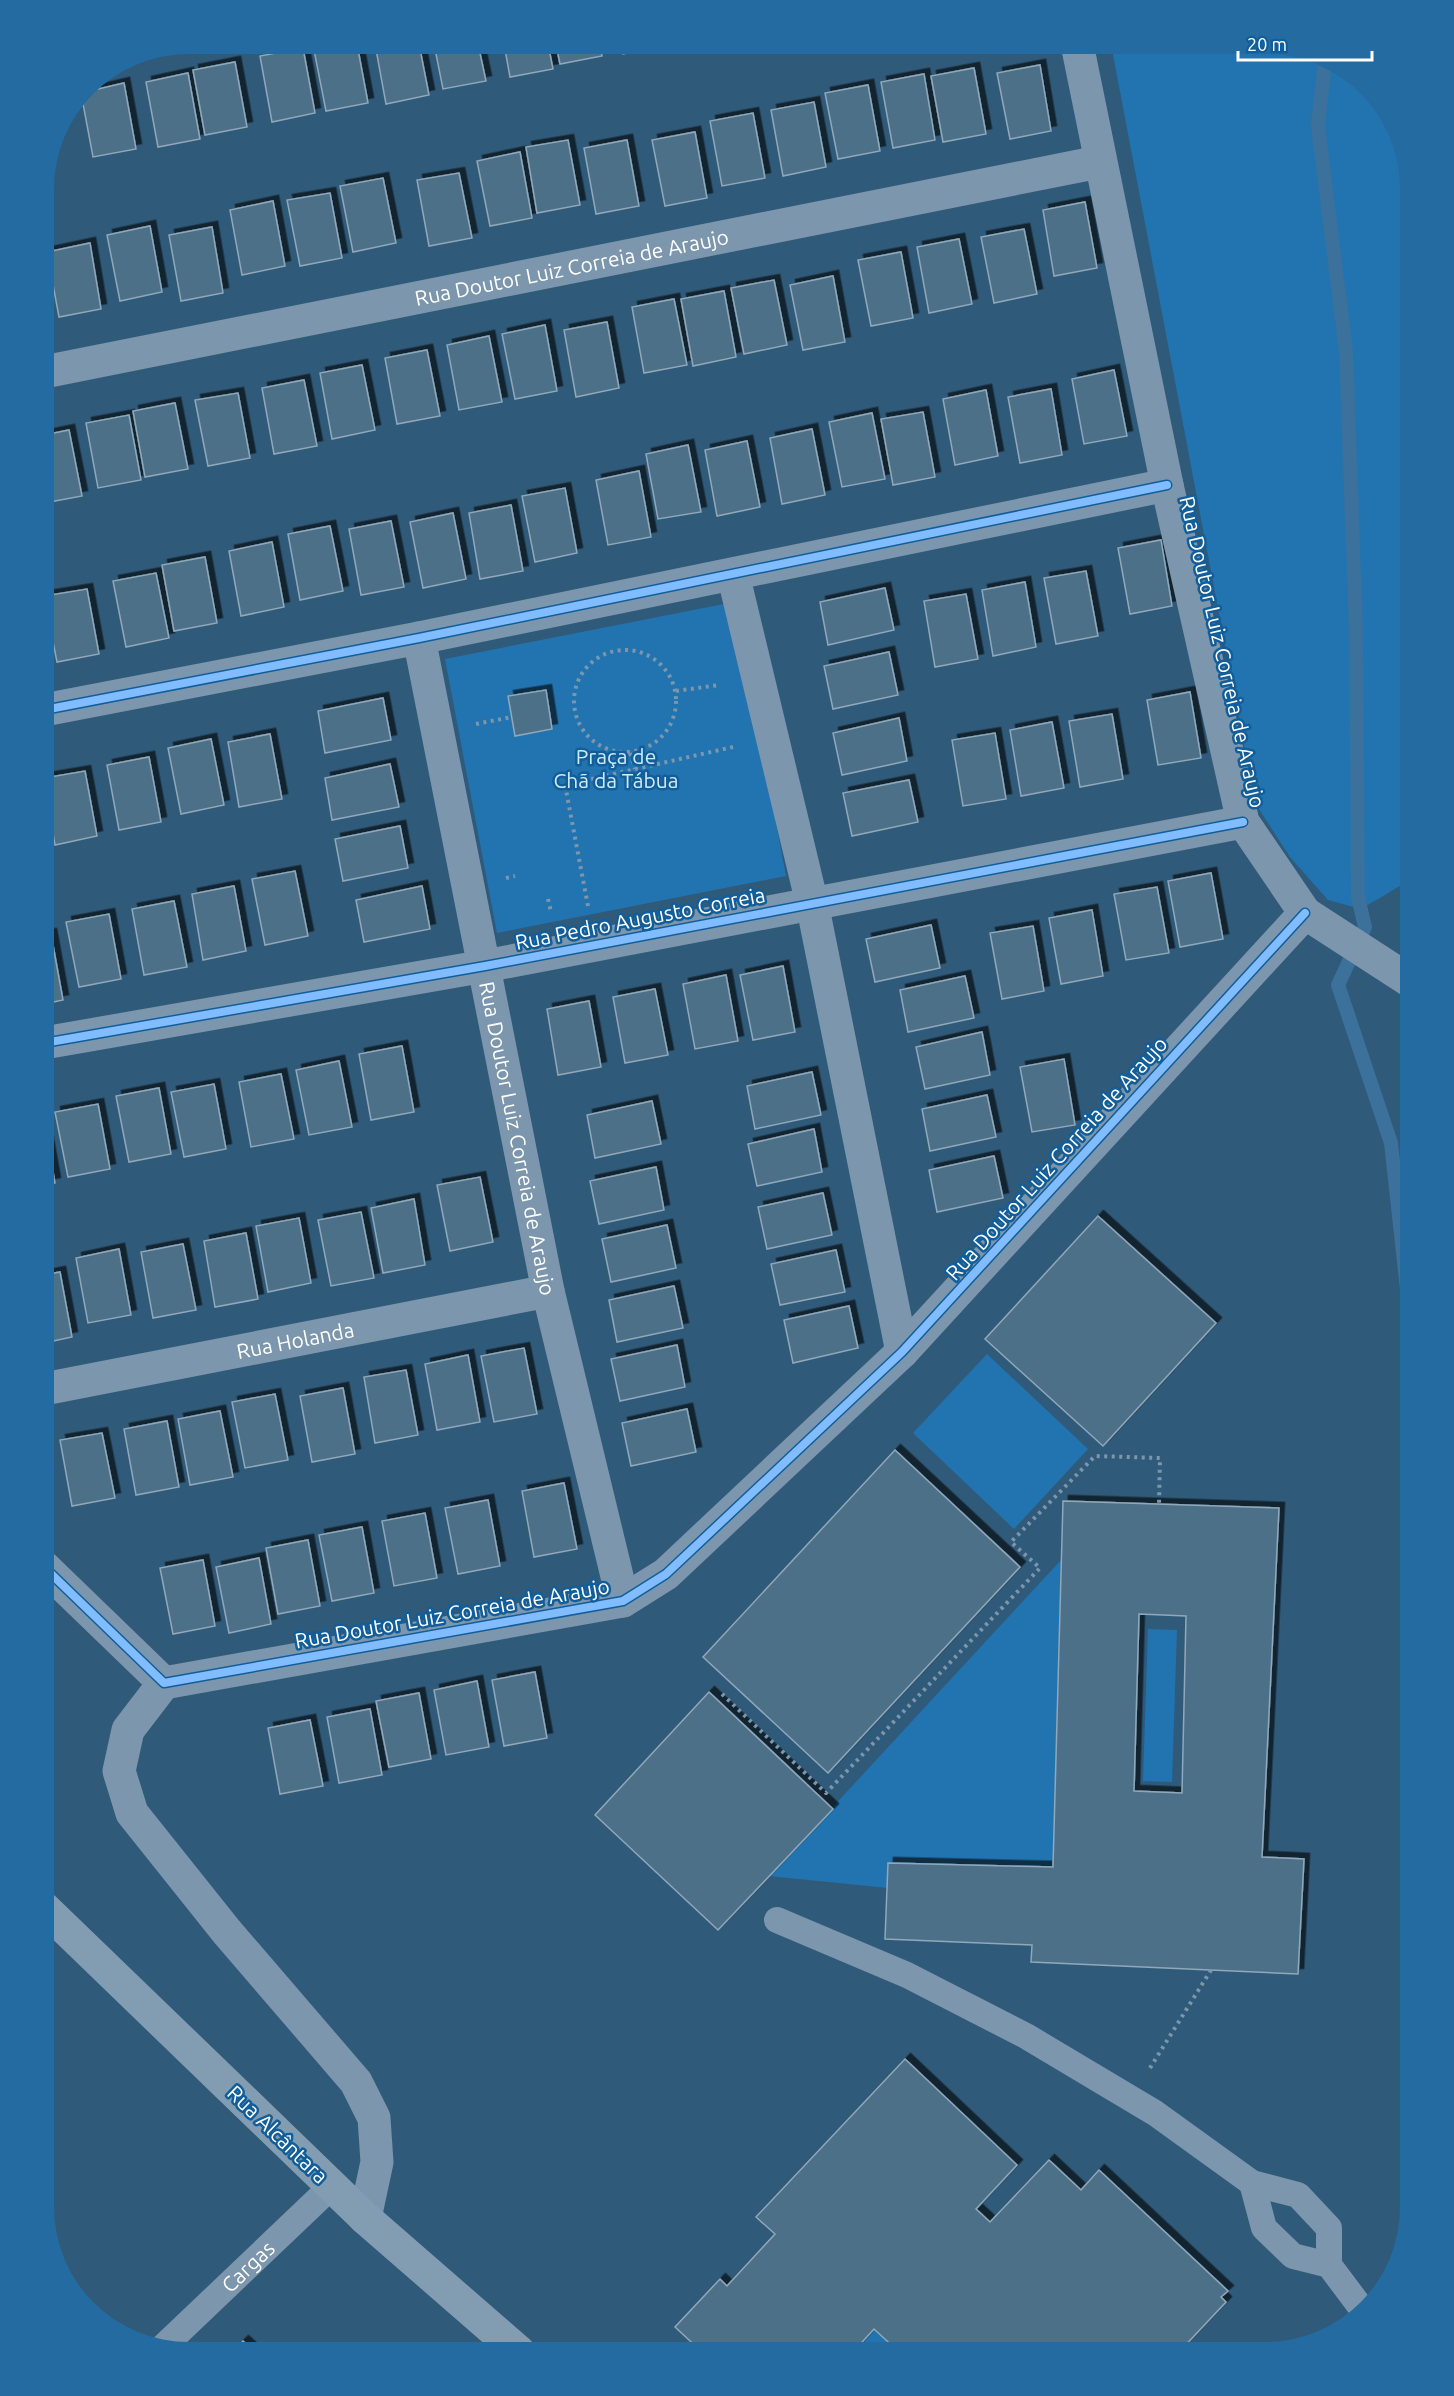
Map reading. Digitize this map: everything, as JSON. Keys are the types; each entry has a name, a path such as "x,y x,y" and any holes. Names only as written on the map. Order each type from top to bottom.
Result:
{"street":[{"name":"Rua Doutor Luiz Correia de Araujo","path":"164,1683 623,1601 666,1574 902,1352 1315,919 1243,822 1167,485 1079,54"},
{"name":"Rua Doutor Luiz Correia de Araujo","path":"54,370 1100,162"},
{"path":"54,708 419,638 1167,485"},
{"path":"733,574 812,903 902,1352"},
{"name":"Rua Doutor Luiz Correia de Araujo","path":"419,638 548,1291 623,1601"},
{"name":"Rua Pedro Augusto Correia","path":"54,1041 485,966 1243,822"},
{"path":"1315,919 1400,970"},
{"name":"Rua Holanda","path":"54,1387 548,1291"},
{"path":"54,1577 164,1683 128,1730 119,1771 132,1813 227,1932 356,2082 374,2118 377,2151 377,2162 365,2218"},
{"name":"Rua Alcântara","path":"54,1918 365,2218 508,2342"}],"lane":[{"path":"777,1920 907,1975 1026,2036 1155,2113 1252,2183 1291,2192 1329,2228 1329,2265 1359,2304"},
{"path":"1252,2183 1264,2228 1293,2256 1329,2265"},
{"name":"Cargas","path":"170,2340 332,2186"}],"path":[{"path":"628,649 644,653 663,667 676,691 676,707 672,724 654,743 630,753 613,752 597,746 585,734 576,719 573,702 576,685 583,670 596,658 611,651 628,649"},
{"path":"676,691 728,683"},
{"path":"468,726 512,717"},
{"path":"590,915 565,785 737,746"},
{"path":"630,753 635,769"},
{"path":"722,1694 826,1793 1041,1568 1011,1542 1095,1456 1160,1458 1158,1504"},
{"path":"1129,2098 1210,1970"}],"green space":[{"path":"1113,54 1274,54 1309,61 1340,77 1367,100 1386,129 1397,162 1400,180 1400,886 1361,909 1328,900 1290,857 1255,803"},
{"name":"Praça de Chã da Tábua","path":"734,602 786,876 497,933 445,659"},
{"path":"987,1354 1088,1449 1014,1529 913,1433"},
{"path":"1062,1559 1053,1867 889,1863 888,1888 769,1876"},
{"path":"1148,1629 1177,1630 1172,1782 1143,1781"},
{"path":"874,2329 888,2342 862,2342"}],"building":[{"path":"304,54 315,113 272,122 260,56"},
{"path":"315,54 359,54 368,103 326,111"},
{"path":"377,54 421,54 429,95 386,104"},
{"path":"436,54 480,54 486,81 443,89"},
{"path":"506,54 550,54 553,69 510,77"},
{"path":"558,54 602,54 602,56 560,64"},
{"path":"235,62 247,127 205,135 193,70"},
{"path":"1040,65 1051,131 1010,139 997,73"},
{"path":"974,68 986,134 943,142 931,76"},
{"path":"188,73 200,139 158,147 146,82"},
{"path":"924,74 935,140 893,148 881,82"},
{"path":"124,83 136,149 93,157 83,105 98,89"},
{"path":"868,85 880,151 838,159 825,93"},
{"path":"814,102 826,167 783,176 771,110"},
{"path":"753,113 765,178 722,186 710,121"},
{"path":"695,132 707,198 665,206 652,140"},
{"path":"568,140 580,205 537,213 526,147"},
{"path":"627,140 639,206 596,214 584,148"},
{"path":"520,152 532,218 490,226 477,161"},
{"path":"459,173 472,238 429,246 417,180"},
{"path":"383,178 396,243 353,252 340,186"},
{"path":"330,193 342,258 300,266 287,200"},
{"path":"273,201 285,266 242,275 230,210"},
{"path":"1085,202 1097,268 1054,276 1043,210"},
{"path":"150,226 162,292 120,301 107,235"},
{"path":"212,227 223,293 181,301 169,235"},
{"path":"1024,229 1037,294 994,303 981,237"},
{"path":"959,239 972,304 929,313 917,247"},
{"path":"90,243 101,309 59,317 54,290 54,251"},
{"path":"901,252 913,318 871,326 858,260"},
{"path":"833,276 845,342 803,350 790,285"},
{"path":"774,280 787,345 744,354 731,288"},
{"path":"724,291 736,357 693,366 681,299"},
{"path":"674,299 687,365 644,373 632,307"},
{"path":"607,322 619,388 576,397 564,330"},
{"path":"545,325 557,391 515,399 502,334"},
{"path":"489,336 502,402 459,410 447,345"},
{"path":"427,350 440,416 397,424 385,358"},
{"path":"362,365 375,430 332,439 320,373"},
{"path":"1114,370 1127,436 1084,444 1072,379"},
{"path":"304,380 317,446 274,454 262,388"},
{"path":"1051,389 1062,455 1020,463 1008,397"},
{"path":"986,390 998,456 955,465 943,399"},
{"path":"238,393 250,458 208,466 195,400"},
{"path":"175,403 188,469 145,477 133,411"},
{"path":"923,412 935,477 893,485 881,419"},
{"path":"872,413 885,479 842,487 829,422"},
{"path":"129,415 141,480 98,488 86,423"},
{"path":"812,429 825,495 782,504 770,438"},
{"path":"69,430 82,496 54,501 54,433"},
{"path":"747,441 760,507 717,516 705,450"},
{"path":"688,445 701,512 658,519 646,454"},
{"path":"639,471 651,537 608,545 596,480"},
{"path":"565,488 577,553 535,562 522,496"},
{"path":"511,505 523,571 480,579 469,513"},
{"path":"453,513 466,579 423,588 410,522"},
{"path":"391,521 404,587 361,595 349,529"},
{"path":"330,526 343,591 300,600 288,534"},
{"path":"1161,540 1172,606 1130,614 1118,548"},
{"path":"272,542 284,607 241,616 229,551"},
{"path":"205,557 217,623 174,631 162,565"},
{"path":"1086,571 1098,636 1056,644 1044,578"},
{"path":"156,573 169,638 126,647 113,581"},
{"path":"1025,582 1036,647 993,656 982,590"},
{"path":"885,588 894,630 828,645 820,602"},
{"path":"87,589 99,654 57,662 54,647 54,594"},
{"path":"966,594 978,659 935,667 924,601"},
{"path":"889,652 898,695 833,709 824,666"},
{"path":"546,690 552,729 515,736 508,696"},
{"path":"1190,692 1201,758 1158,765 1147,700"},
{"path":"383,698 391,740 325,753 318,711"},
{"path":"1112,714 1123,779 1080,787 1069,721"},
{"path":"899,718 907,761 842,775 833,733"},
{"path":"1052,722 1064,788 1021,796 1010,730"},
{"path":"995,733 1006,799 963,806 952,740"},
{"path":"270,734 282,799 239,807 228,742"},
{"path":"211,739 224,805 181,814 168,748"},
{"path":"149,757 161,822 119,830 107,765"},
{"path":"390,764 399,807 332,820 325,778"},
{"path":"85,771 97,836 55,845 54,776"},
{"path":"909,780 918,822 852,836 843,793"},
{"path":"400,826 408,868 343,881 335,839"},
{"path":"295,871 308,936 265,945 252,879"},
{"path":"1211,873 1223,939 1180,947 1168,881"},
{"path":"234,886 246,951 203,960 192,894"},
{"path":"422,886 430,929 364,942 356,900"},
{"path":"1157,887 1169,953 1126,960 1114,894"},
{"path":"174,901 187,967 144,975 132,909"},
{"path":"1092,910 1103,976 1061,984 1049,918"},
{"path":"109,914 121,979 79,987 66,922"},
{"path":"931,925 940,968 875,982 866,939"},
{"path":"1033,926 1044,991 1002,999 990,933"},
{"path":"54,950 63,1000 54,1002"},
{"path":"783,966 795,1032 753,1040 740,975"},
{"path":"726,975 738,1041 695,1049 683,984"},
{"path":"965,976 974,1018 908,1032 900,990"},
{"path":"655,989 668,1055 625,1063 613,997"},
{"path":"589,1001 601,1067 558,1075 547,1009"},
{"path":"982,1032 990,1075 925,1089 916,1047"},
{"path":"402,1046 414,1112 371,1120 359,1054"},
{"path":"1064,1059 1075,1125 1032,1132 1020,1067"},
{"path":"339,1061 352,1127 309,1135 296,1070"},
{"path":"812,1072 821,1115 755,1129 747,1086"},
{"path":"281,1074 294,1139 251,1147 239,1082"},
{"path":"214,1084 226,1149 184,1157 171,1092"},
{"path":"159,1088 171,1154 129,1162 116,1096"},
{"path":"987,1095 996,1137 930,1151 922,1109"},
{"path":"652,1101 661,1144 595,1158 587,1115"},
{"path":"98,1104 110,1169 68,1177 55,1112"},
{"path":"814,1129 822,1172 757,1186 748,1144"},
{"path":"994,1156 1003,1198 937,1212 929,1170"},
{"path":"656,1167 664,1210 599,1224 590,1181"},
{"path":"480,1177 493,1242 450,1251 437,1185"},
{"path":"823,1193 832,1235 767,1249 758,1207"},
{"path":"414,1199 425,1265 383,1273 371,1208"},
{"path":"361,1212 374,1278 331,1286 318,1220"},
{"path":"1098,1216 1216,1323 1103,1446 985,1339"},
{"path":"299,1218 311,1283 268,1292 256,1226"},
{"path":"667,1225 676,1268 611,1282 602,1239"},
{"path":"246,1233 258,1299 215,1307 204,1241"},
{"path":"183,1244 196,1310 153,1318 141,1252"},
{"path":"119,1249 131,1315 88,1323 76,1258"},
{"path":"836,1250 845,1292 780,1305 771,1264"},
{"path":"60,1272 72,1337 54,1341 54,1273"},
{"path":"674,1286 683,1328 617,1342 609,1300"},
{"path":"849,1306 858,1348 793,1363 784,1320"},
{"path":"677,1345 685,1387 620,1401 611,1359"},
{"path":"524,1348 537,1414 494,1422 481,1356"},
{"path":"468,1355 480,1422 437,1430 425,1364"},
{"path":"406,1370 418,1435 375,1443 364,1377"},
{"path":"343,1388 355,1454 312,1462 300,1396"},
{"path":"275,1394 288,1460 245,1468 232,1402"},
{"path":"687,1409 696,1452 631,1466 622,1423"},
{"path":"220,1411 233,1477 190,1485 178,1419"},
{"path":"167,1421 179,1487 136,1495 124,1429"},
{"path":"102,1433 115,1498 72,1506 60,1440"},
{"path":"895,1450 1020,1567 828,1773 703,1657"},
{"path":"564,1483 577,1549 534,1557 522,1491"},
{"path":"488,1500 500,1566 458,1574 445,1508"},
{"path":"1063,1501 1279,1508 1262,1857 1304,1859 1298,1974 1031,1962 1032,1945 885,1939 888,1863 1053,1867","holes":["1139,1614 1186,1616 1182,1793 1134,1791"]},
{"path":"425,1513 437,1578 394,1586 382,1521"},
{"path":"362,1527 374,1593 332,1601 319,1535"},
{"path":"308,1540 320,1606 278,1614 266,1548"},
{"path":"259,1558 271,1624 229,1633 216,1567"},
{"path":"203,1560 215,1626 173,1634 160,1568"},
{"path":"535,1672 547,1738 504,1746 492,1680"},
{"path":"477,1681 489,1747 446,1755 434,1690"},
{"path":"709,1692 833,1809 718,1930 595,1815"},
{"path":"419,1693 431,1759 389,1767 376,1701"},
{"path":"370,1709 382,1775 339,1783 327,1717"},
{"path":"310,1720 323,1786 280,1794 268,1728"},
{"path":"905,2059 1017,2165 976,2209 990,2222 1049,2160 1081,2190 1099,2170 1228,2291 1221,2297 1226,2302 1188,2342 888,2342 874,2329 862,2342 691,2342 675,2327 720,2279 727,2286 775,2234 756,2217"}],"waterway":[{"path":"1324,68 1318,126 1346,351 1356,629 1358,897 1365,927 1338,985 1391,1143 1400,1225"}],"cycle path":[{"path":"54,708 419,638 1167,485"},
{"path":"54,1041 485,966 1243,822"},
{"path":"54,1577 164,1683 623,1601 666,1574 902,1352 1305,913"}]}
